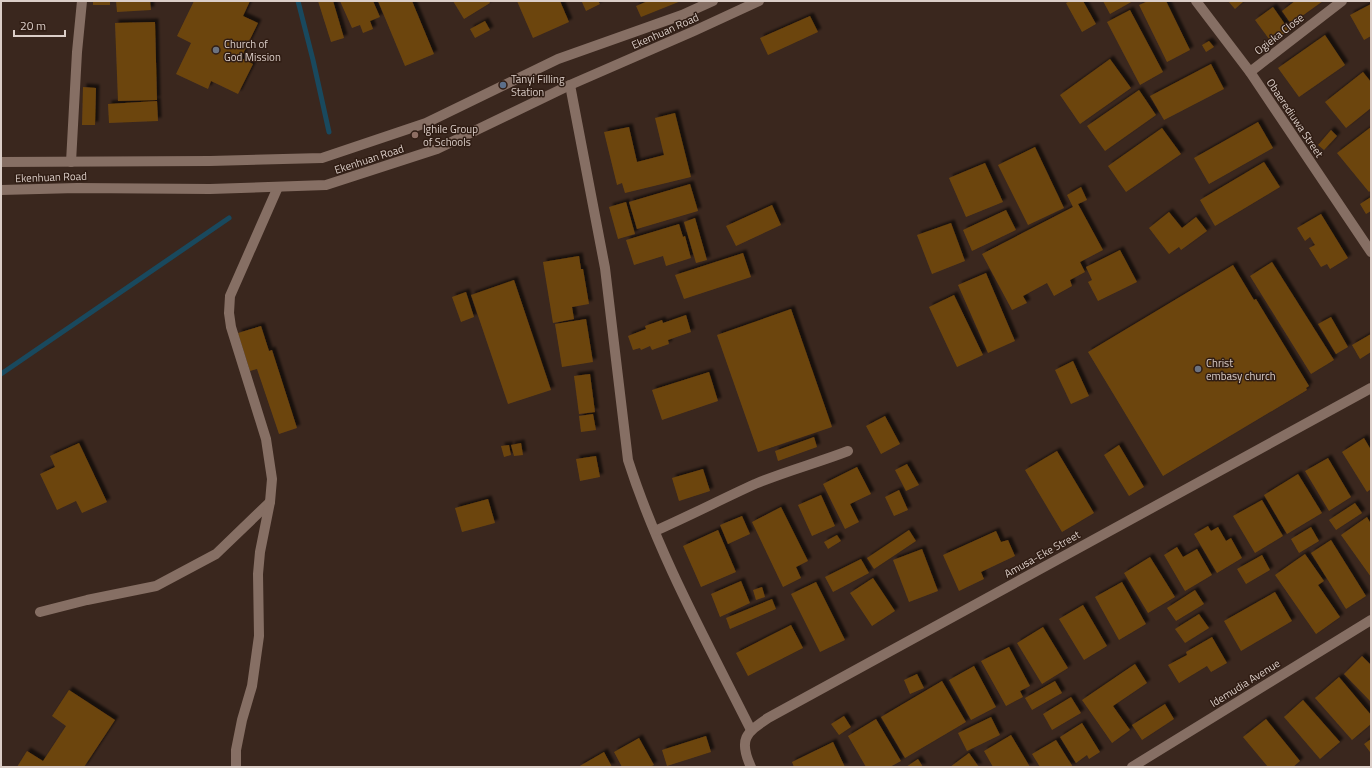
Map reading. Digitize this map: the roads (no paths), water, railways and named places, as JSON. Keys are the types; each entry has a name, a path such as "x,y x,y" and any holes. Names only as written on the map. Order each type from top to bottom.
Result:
{"street":[{"path":"71,162 77,52 82,1"},
{"name":"Ekenhuan Road","path":"1,162 210,161 322,158 426,123 558,59 682,15 713,1"},
{"name":"Ekenhuan Road","path":"1,190 77,188 210,189 326,185 437,150 570,85 759,1"},
{"name":"Obaerediuwa Street","path":"1196,1 1250,72 1371,252"},
{"name":"Ogieka Close","path":"1250,72 1342,1"},
{"path":"570,85 605,268 628,460 634,479 666,558 751,730 744,740 746,756 750,767"},
{"path":"236,767 236,750 242,720 252,686 259,636 258,567 270,502 272,479 266,439 231,327 229,313 230,296 278,187"},
{"name":"Amusa-Eke Street","path":"751,730 768,718 1371,388"},
{"path":"655,531 755,485 787,472 826,460 848,451"},
{"path":"40,612 87,600 156,586 216,554 270,502"},
{"name":"Idemudia Avenue","path":"1132,767 1371,620"}],"waterway":[{"path":"298,1 329,132"},
{"path":"1,374 229,218"}],"place":[{"name":"Church of God Mission","path":"216,50"},
{"name":"Tanyi Filling Station","path":"503,85"},
{"name":"Ighile Group of Schools","path":"415,135"},
{"name":"Christ embasy church","path":"1198,369"}]}
